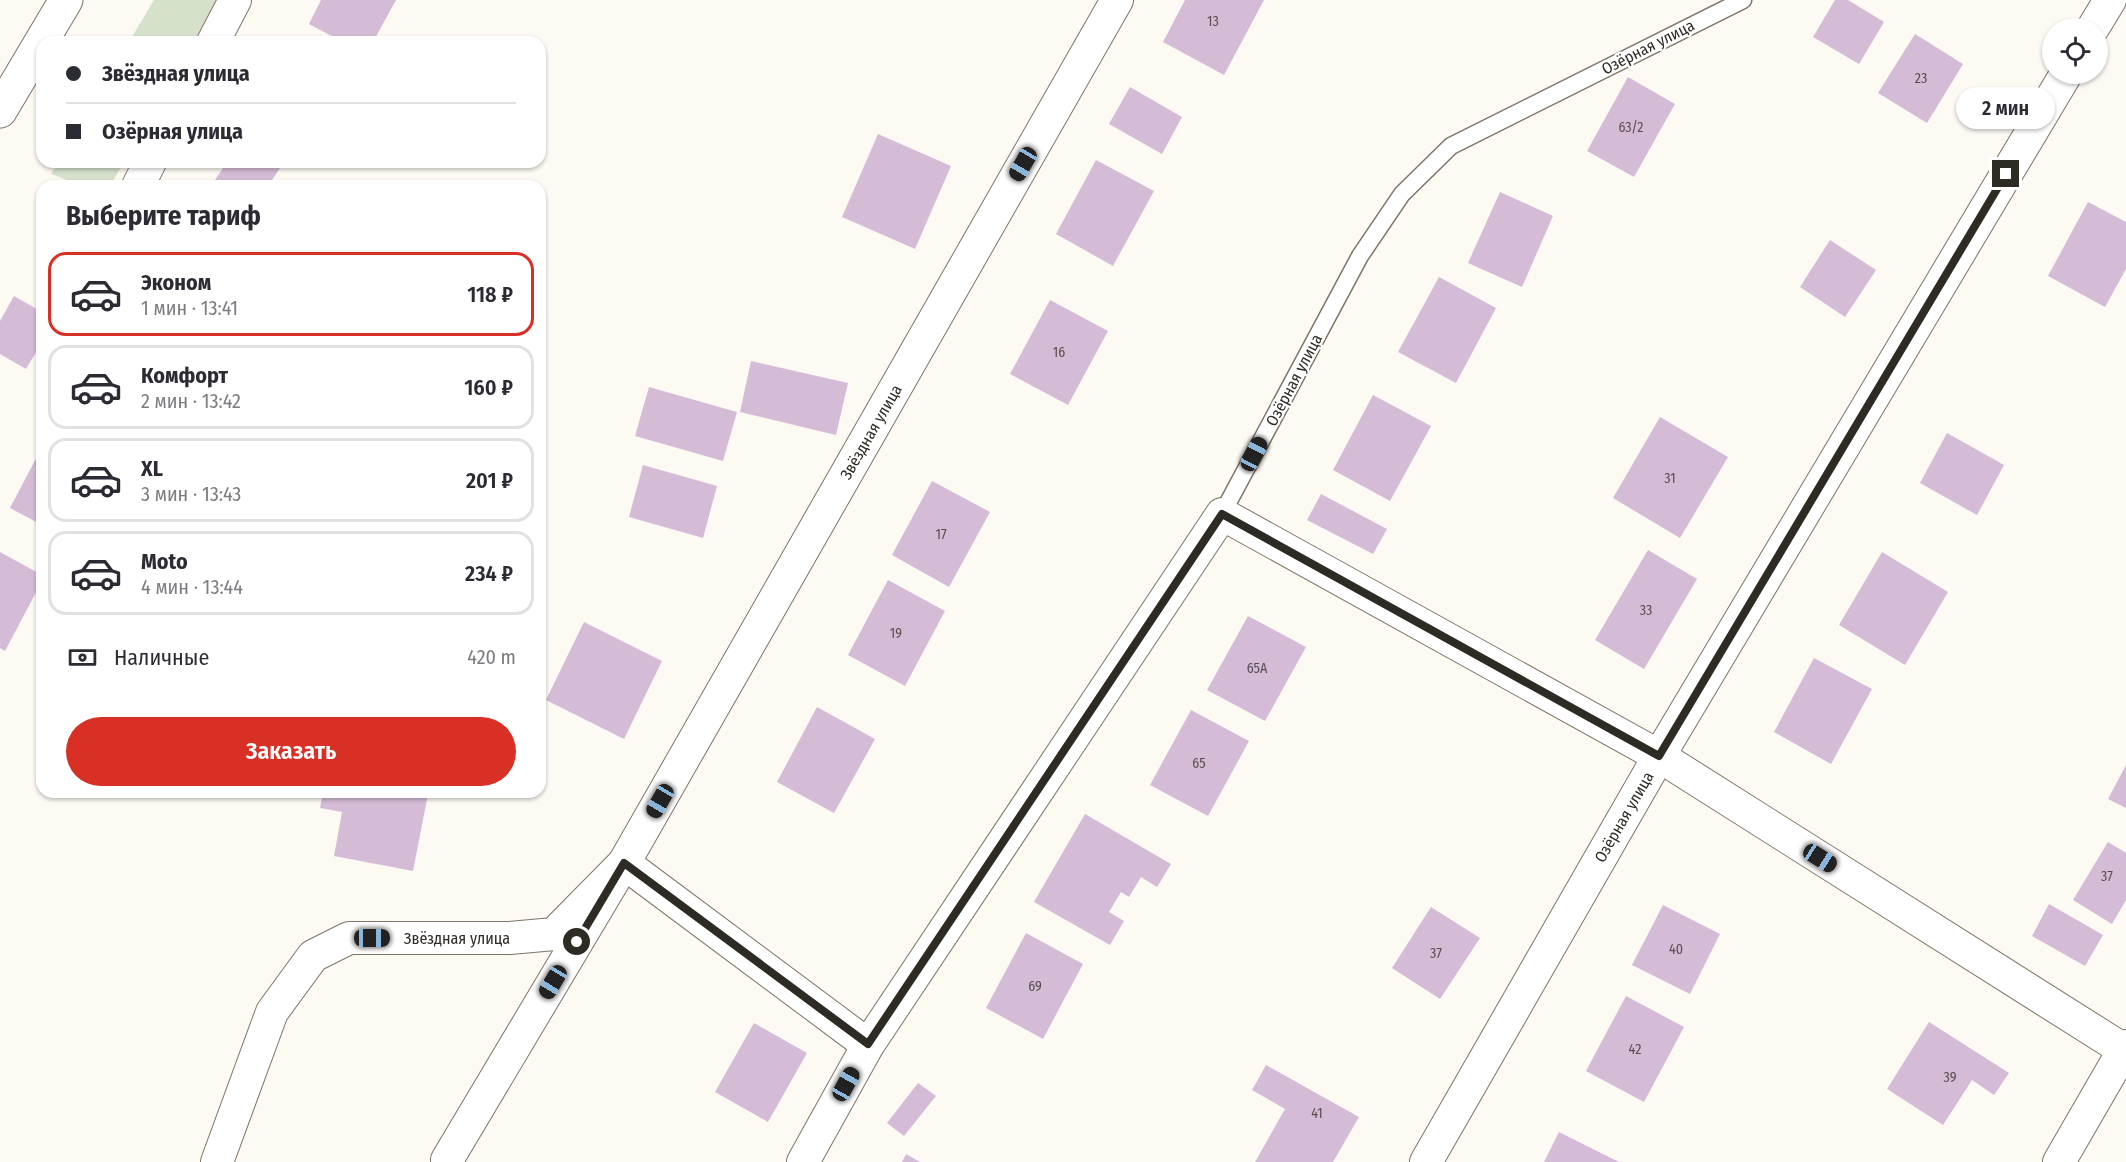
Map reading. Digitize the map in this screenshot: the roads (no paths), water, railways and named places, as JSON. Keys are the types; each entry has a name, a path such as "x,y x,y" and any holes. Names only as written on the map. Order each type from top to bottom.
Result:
{"highway":[{"path":"45,36 66,0"},
{"path":"0,111 36,50"}],"street":[{"path":"216,36 235,0"},
{"name":"Звёздная улица","path":"447,1160 624,863 1117,0"},
{"path":"2099,18 2110,0"},
{"name":"Озёрная улица","path":"1426,1162 1659,756 2060,84"},
{"path":"1222,514 1659,756 2125,1048 2059,1162"},
{"name":"Озёрная улица","path":"803,1162 868,1044 1222,514"},
{"path":"624,863 868,1044"},
{"name":"Звёздная улица","path":"217,1162 272,1012 313,956 349,938 510,938 554,934 624,863"}],"lane":[{"name":"Озёрная улица","path":"1222,514 1360,256 1402,194 1410,186 1451,146 1743,0"}]}
